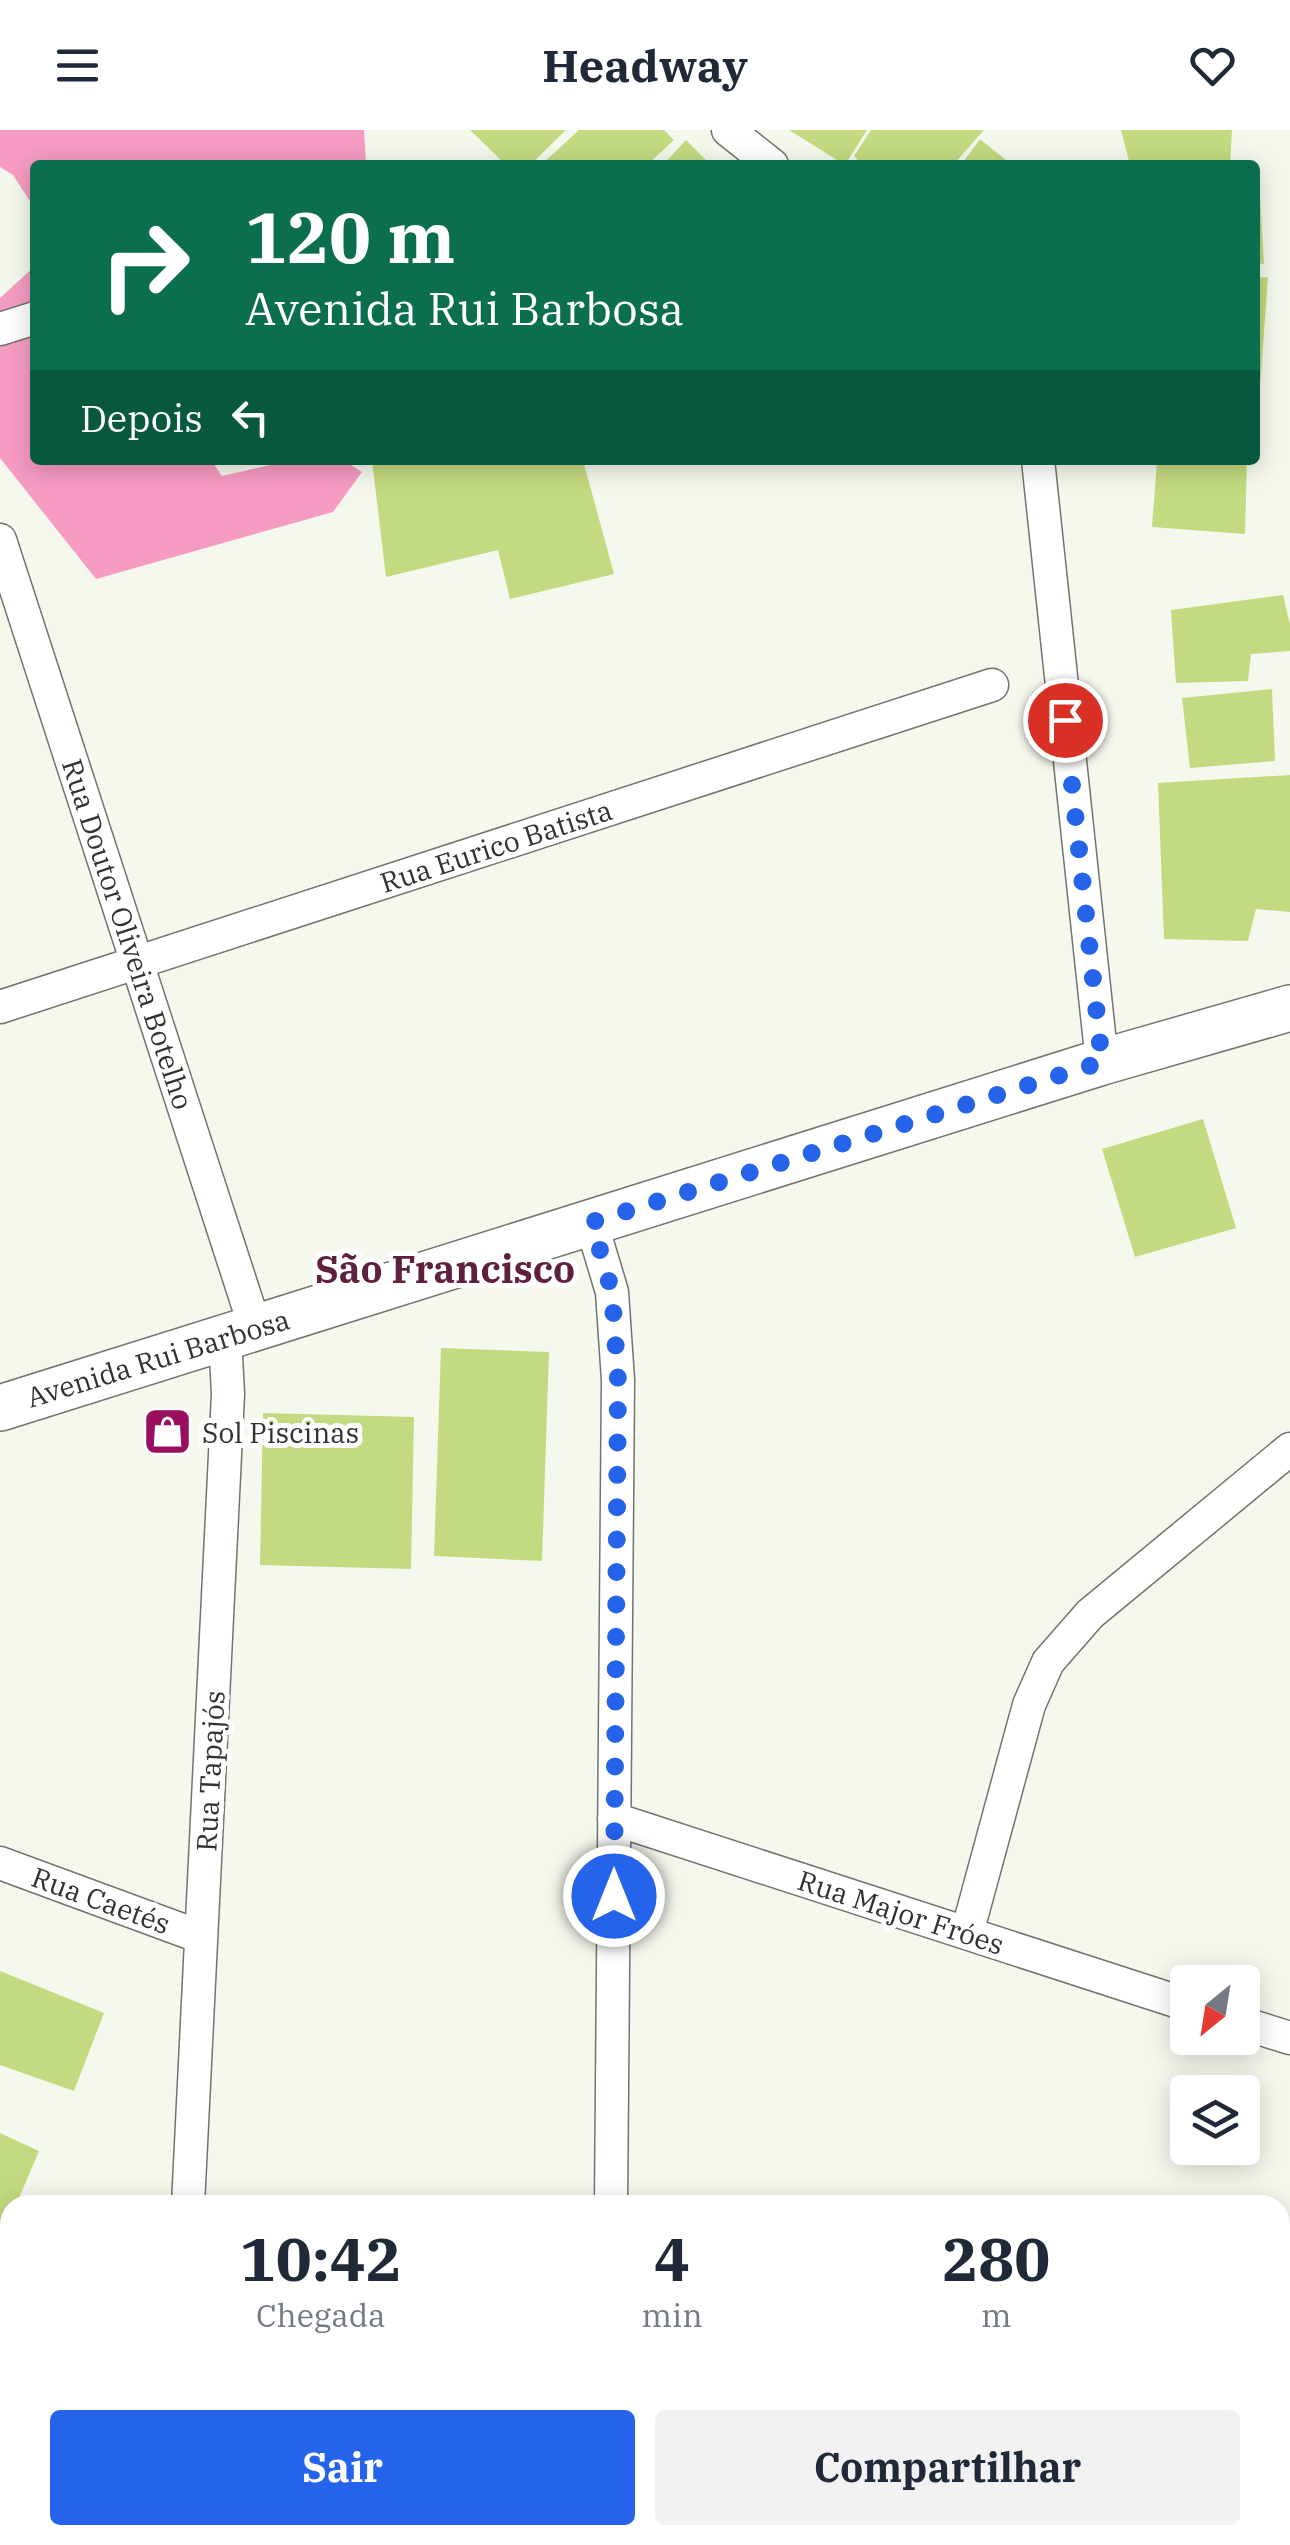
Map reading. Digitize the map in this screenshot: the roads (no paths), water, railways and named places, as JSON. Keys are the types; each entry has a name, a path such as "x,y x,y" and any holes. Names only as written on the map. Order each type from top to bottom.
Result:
{"main road":[{"name":"Avenida Rui Barbosa","path":"0,1408 1102,1062 1290,1008"}],"street":[{"path":"728,130 766,160"},
{"path":"0,329 30,320"},
{"path":"1039,465 1102,1062"},
{"name":"Rua Doutor Oliveira Botelho","path":"0,540 137,962 240,1332"},
{"name":"Rua Eurico Batista","path":"0,1007 992,685"},
{"path":"592,1222 612,1292 618,1380 611,2195"},
{"name":"Rua Tapajós","path":"189,2195 228,1394 240,1332"},
{"path":"967,1934 1030,1705 1048,1662 1090,1614 1290,1449"},
{"name":"Rua Major Fróes","path":"614,1819 1170,1999"},
{"name":"Rua Caetés","path":"0,1863 202,1936"},
{"path":"1260,2029 1290,2038"}],"place":[{"name":"Sol Piscinas","path":"167,1432"}],"district":[{"name":"São Francisco","path":"445,1268"}]}
